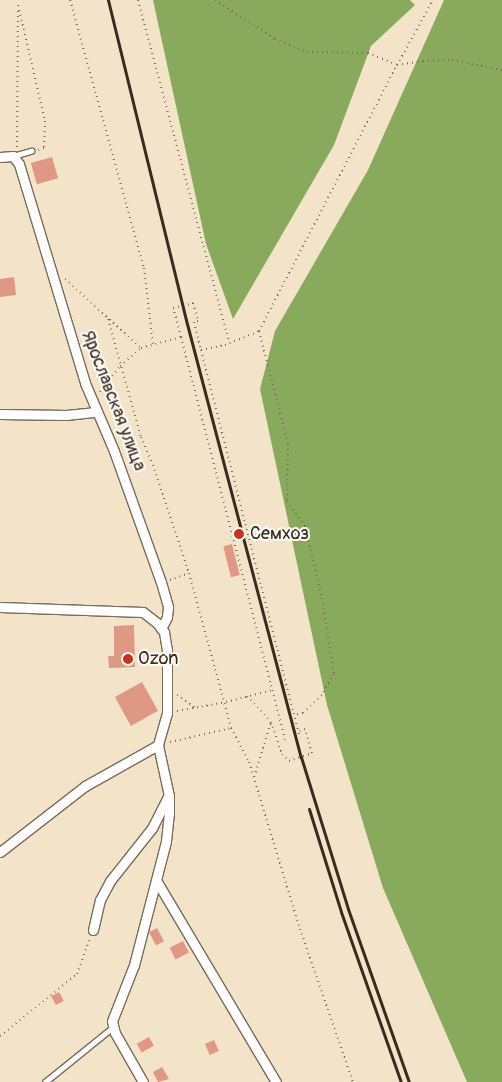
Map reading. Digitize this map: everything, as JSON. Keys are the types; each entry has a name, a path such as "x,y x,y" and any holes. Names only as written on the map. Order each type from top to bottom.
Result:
{"street":[{"path":"0,157 13,156"},
{"name":"Ярославская улица","path":"13,156 19,164 84,383 114,451 161,582 168,607 168,617 161,629"},
{"path":"0,414 66,415 95,409"},
{"path":"0,607 144,612 161,629 167,650 167,713 158,745 170,814 166,841 134,965 112,1021 112,1028 142,1082"},
{"path":"0,852 85,786 158,745"},
{"path":"93,930 100,900 110,881 152,828 168,796"},
{"path":"156,880 276,1082"}],"lane":[{"path":"13,156 31,151"},
{"path":"45,1082 112,1028"}],"path":[{"path":"13,156 18,145 18,0"},
{"path":"70,0 144,268 153,345"},
{"path":"138,0 228,343"},
{"path":"215,0 275,39 306,52 368,54 396,65 424,60 452,60 502,70"},
{"path":"201,350 228,343 259,331 396,65 433,0"},
{"path":"18,5 44,121 44,148 31,151"},
{"path":"61,276 141,348"},
{"path":"285,740 173,308 193,303 198,321 194,322 300,738"},
{"path":"108,319 141,437 153,465 189,573 232,728 250,762 300,929 353,1082"},
{"path":"259,331 288,444 287,501 305,526 322,598 334,674 322,695 303,713 294,715"},
{"path":"95,409 98,396 120,366 141,348 181,337"},
{"path":"161,582 189,573"},
{"path":"167,688 195,708"},
{"path":"167,713 226,702 272,690"},
{"path":"247,696 271,722 282,754 289,761 312,753 305,729 298,731"},
{"path":"254,777 271,722"},
{"path":"158,745 232,728"},
{"path":"0,1036 77,974 93,930"}],"green space":[{"path":"153,0 410,0 415,5 371,46 334,145 233,319 206,244"},
{"path":"444,0 502,0 502,1082 467,1082 383,888 327,705 260,389 275,331 368,170"}],"building":[{"path":"52,157 58,178 37,184 31,163"},
{"path":"14,277 16,295 0,297 0,279"},
{"path":"232,544 240,575 231,577 223,546"},
{"path":"134,625 135,667 109,668 108,656 114,656 114,626"},
{"path":"142,682 158,711 131,726 115,697"},
{"path":"157,928 164,941 156,945 149,932"},
{"path":"183,941 189,953 176,959 170,948"},
{"path":"59,992 64,1001 56,1005 51,996"},
{"path":"149,1037 154,1046 142,1053 137,1044"},
{"path":"214,1040 219,1051 210,1055 205,1044"},
{"path":"162,1067 169,1079 158,1082 153,1072"}],"railway":[{"path":"108,0 186,320 301,757 348,909 409,1082"},
{"path":"309,809 341,912 401,1082"}],"place":[{"name":"Семхоз","path":"239,534"},
{"name":"Ozon","path":"128,659"}]}
